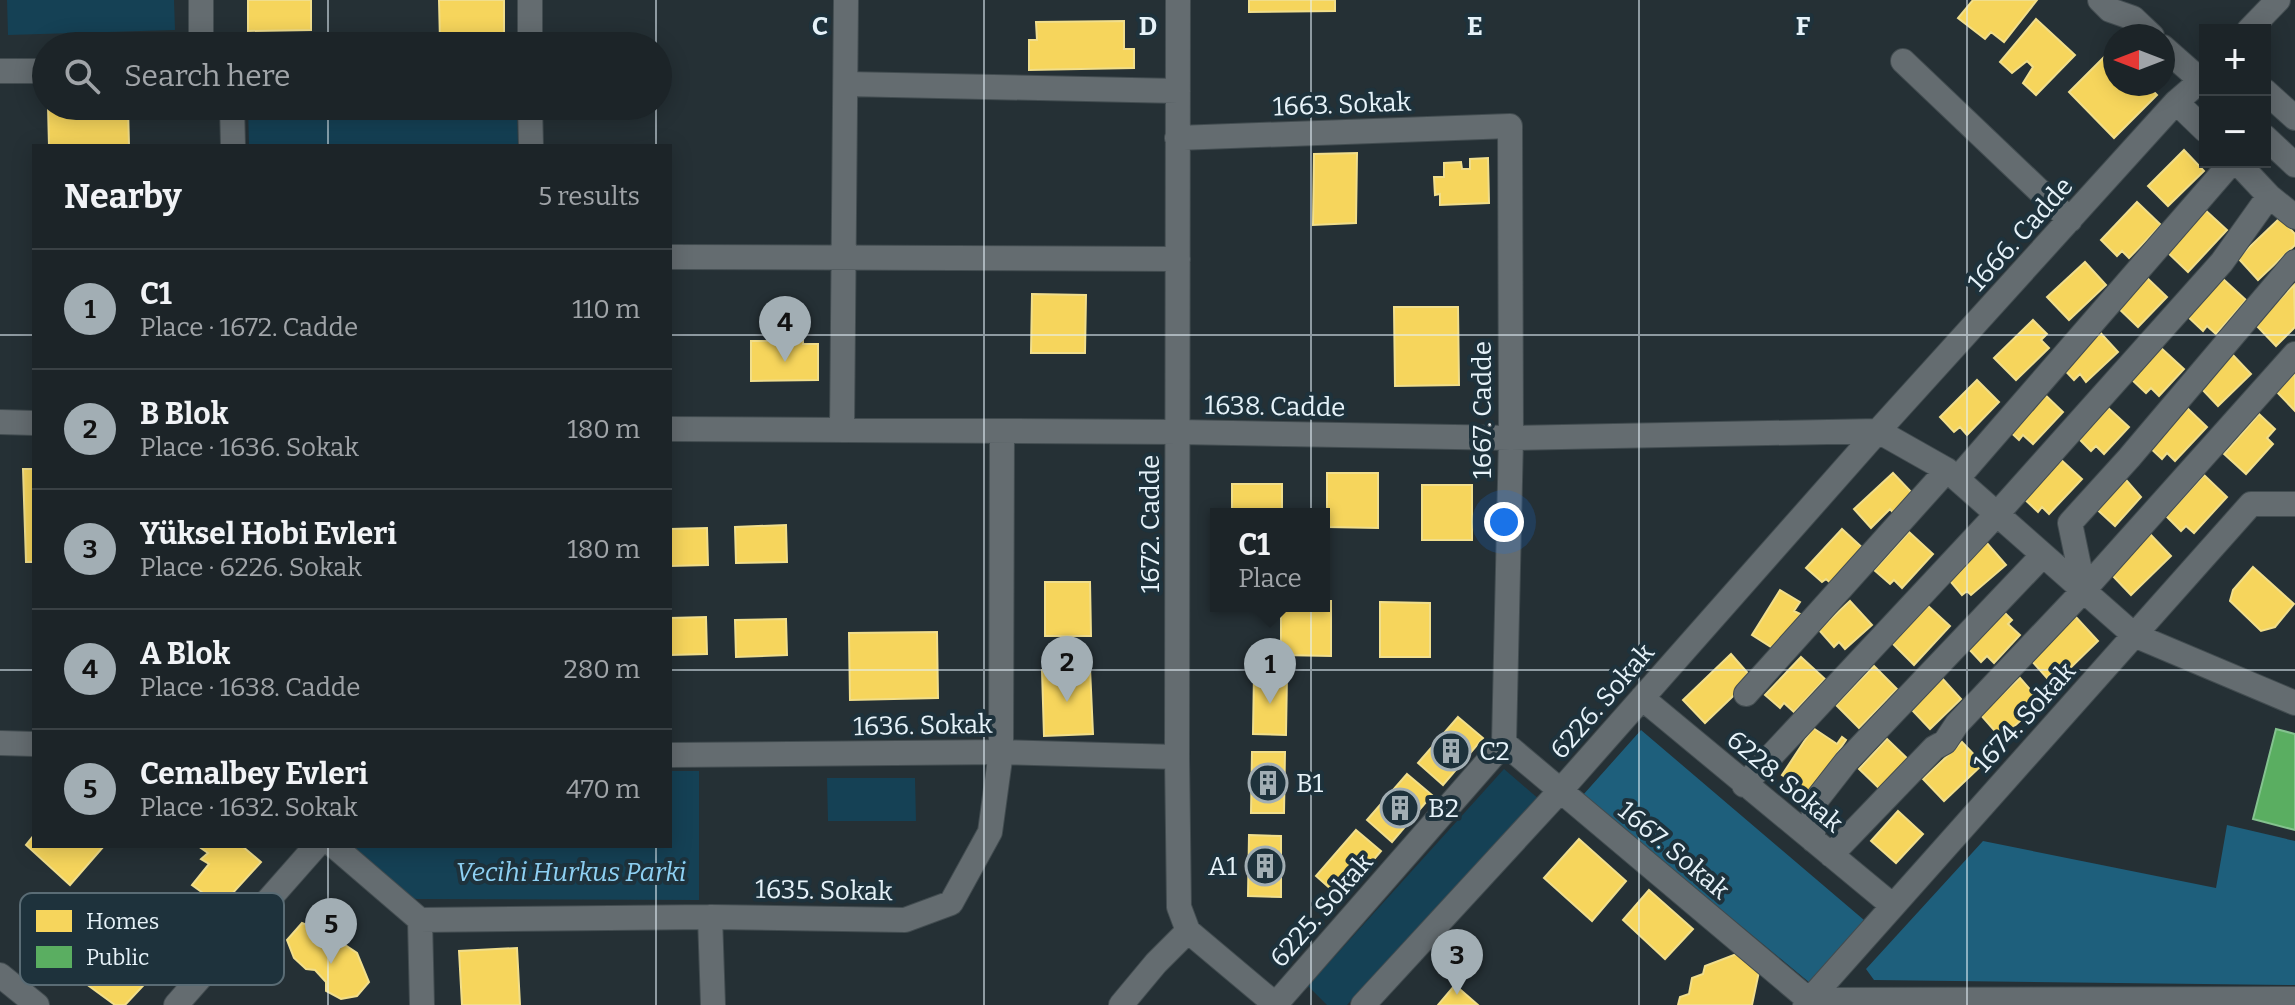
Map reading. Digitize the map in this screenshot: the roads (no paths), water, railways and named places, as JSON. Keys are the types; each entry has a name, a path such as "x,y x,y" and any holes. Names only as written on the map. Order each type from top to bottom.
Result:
{"street":[{"path":"201,0 201,32"},
{"path":"530,0 530,32"},
{"path":"842,430 846,0"},
{"name":"1672. Cadde","path":"1178,0 1177,757 1179,907 1188,931"},
{"path":"2100,0 2110,10 2131,9"},
{"path":"2255,24 2278,0"},
{"path":"2175,57 2199,76"},
{"path":"1903,61 2070,220"},
{"path":"0,71 32,71"},
{"path":"846,84 1178,91"},
{"name":"1666. Cadde","path":"1878,431 2176,102 2199,84"},
{"path":"2271,96 2295,118"},
{"path":"2176,102 2199,124"},
{"path":"232,120 233,144"},
{"path":"530,120 531,144"},
{"name":"1663. Sokak","path":"1177,138 1510,126"},
{"name":"1667. Cadde","path":"1504,743 1511,438 1510,126"},
{"path":"2271,143 2295,165"},
{"path":"1746,694 1952,474 2230,168"},
{"path":"2241,168 2295,217"},
{"path":"1744,785 1997,514 2222,262 2269,196"},
{"path":"672,257 1178,259"},
{"path":"2084,590 2070,523 2295,262"},
{"path":"1822,848 1934,748 1945,742 1957,724 2084,590 2295,354"},
{"path":"0,422 32,423"},
{"name":"1638. Cadde","path":"672,429 1179,432 1511,438 1878,431"},
{"path":"1878,431 1952,474 2134,635 2295,703"},
{"name":"6226. Sokak","path":"1363,1005 1560,791 1878,431"},
{"name":"1635. Sokak","path":"420,920 710,917 905,920 951,903 990,832 1001,752 1002,432"},
{"name":"1674. Sokak","path":"1807,1003 2251,504 2295,504"},
{"path":"1822,848 1814,803 1846,762 2043,555"},
{"name":"6228. Sokak","path":"1642,698 1893,906"},
{"path":"0,743 32,744"},
{"name":"1667. Sokak","path":"1504,743 1807,1003"},
{"name":"6225. Sokak","path":"1275,1005 1504,743"},
{"name":"1636. Sokak","path":"672,755 1001,752 1177,757"},
{"path":"275,893 314,848"},
{"path":"336,848 420,920 422,1005"},
{"path":"710,917 713,1005"},
{"path":"1121,1005 1188,931 1275,1005"},
{"path":"0,975 37,1005"},
{"path":"176,1005 194,985"},
{"path":"1807,1003 2294,1001"}],"place":[{"name":"A Blok","path":"785,362"},
{"name":"B Blok","path":"1067,702"},
{"name":"C1","path":"1270,704"},
{"name":"C2","path":"1451,751"},
{"name":"B1","path":"1268,783"},
{"name":"B2","path":"1400,808"},
{"name":"A1","path":"1265,866"},
{"name":"Cemalbey Evleri","path":"331,964"},
{"name":"Yüksel Hobi Evleri","path":"1457,995"}],"park label":[{"name":"Vecihi Hurkus Parki","path":"571,872"}]}
